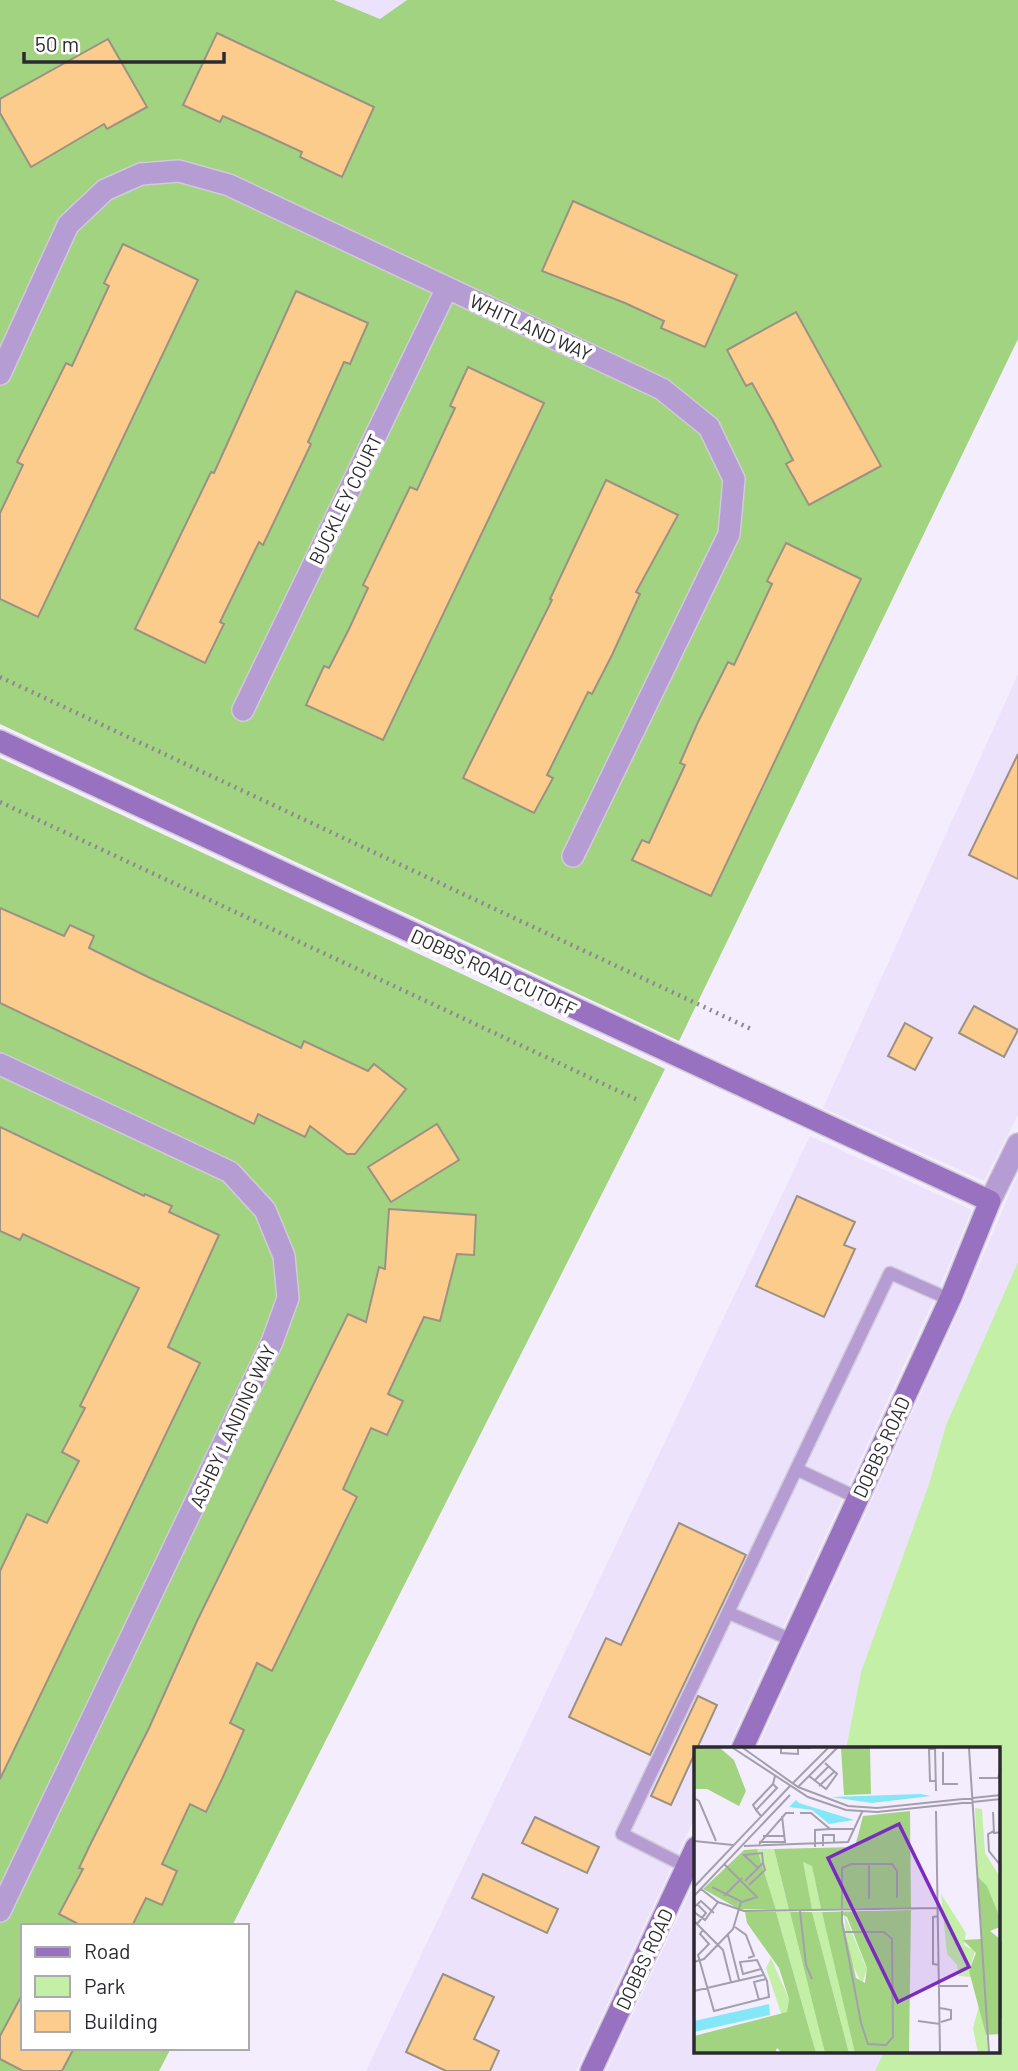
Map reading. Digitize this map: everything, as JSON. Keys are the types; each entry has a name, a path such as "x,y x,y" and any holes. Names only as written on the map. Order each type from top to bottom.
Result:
{"street":[{"name":"WHITLAND WAY","path":"0,374 68,225 105,190 141,174 179,171 229,185 662,388 709,427 734,479 729,534 573,856"},
{"name":"BUCKLEY COURT","path":"243,710 447,288"},
{"name":"DOBBS ROAD CUTOFF","path":"0,741 989,1201"},
{"name":"ASHBY LANDING WAY","path":"0,1064 230,1172 265,1210 284,1256 288,1298 272,1342 0,1911"},
{"name":"DOBBS ROAD","path":"743,1747 950,1299 989,1201 1018,1144"},
{"name":"DOBBS ROAD","path":"591,2071 694,1851"}],"lane":[{"path":"687,1867 622,1834 799,1469 890,1273 950,1299"},
{"path":"799,1469 858,1498"},
{"path":"729,1613 792,1640"}],"path":[{"path":"0,677 751,1029"},
{"path":"0,802 640,1101"}],"shaded area":[{"path":"334,0 407,0 380,19"},
{"path":"1018,674 1018,1115 984,1181 823,1108"},
{"path":"810,1136 972,1210 938,1291 728,1747 694,1747 694,1819 576,2071 366,2071"},
{"path":"1018,1174 1018,1262 946,1425 929,1484 861,1672 846,1747 758,1747 963,1302"},
{"path":"694,1883 694,2054 883,2054 875,2071 606,2071"}],"green space":[{"path":"0,0 334,0 380,19 407,0 1018,0 1018,339 679,1041 0,724"},
{"path":"0,758 665,1069 233,1924 21,1924 21,2050 170,2050 159,2071 0,2071"},
{"path":"1018,1262 1018,2071 875,2071 883,2054 1000,2054 1000,1747 846,1747 861,1672 929,1484 946,1425"}],"building":[{"path":"217,33 374,107 342,177 300,157 302,152 263,134 223,116 220,122 183,105"},
{"path":"108,39 147,107 107,129 104,124 31,167 0,113 0,99"},
{"path":"573,201 737,275 705,347 661,328 664,321 542,271"},
{"path":"123,244 198,280 38,617 0,599 0,513 23,465 17,462 66,363 72,366 109,286 104,283"},
{"path":"296,291 368,323 350,364 344,362 308,442 311,444 263,545 259,542 220,622 224,624 205,663 135,629 211,472 214,473"},
{"path":"796,312 881,466 809,505 786,464 793,460 773,421 752,383 746,386 727,350"},
{"path":"468,367 544,403 383,740 306,705 324,666 329,668 349,629 368,588 363,585 410,487 417,490 455,408 450,406"},
{"path":"606,480 678,515 636,592 640,594 612,655 592,694 588,692 547,775 553,778 534,813 463,778 552,600 550,599"},
{"path":"786,543 861,579 711,896 632,860 642,840 649,843 685,765 680,763 698,722 728,662 734,665 772,584 767,581"},
{"path":"1018,754 1018,879 969,855"},
{"path":"0,908 64,936 70,925 94,936 89,948 148,977 301,1048 304,1041 368,1071 374,1064 406,1089 355,1154 347,1154 310,1126 305,1137 258,1114 254,1124 0,1003"},
{"path":"974,1006 1018,1030 1004,1057 959,1033"},
{"path":"905,1023 932,1038 915,1070 888,1056"},
{"path":"437,1124 459,1160 391,1202 368,1167"},
{"path":"0,1127 144,1196 145,1194 172,1206 169,1212 219,1235 168,1347 200,1363 0,1779 0,1571 27,1514 47,1523 79,1461 62,1452 85,1408 80,1406 139,1288 23,1234 20,1240 0,1231"},
{"path":"797,1196 855,1222 844,1245 855,1249 824,1317 756,1286"},
{"path":"389,1209 476,1215 474,1255 457,1254 440,1321 424,1317 388,1394 403,1401 387,1435 371,1428 343,1489 357,1497 272,1671 257,1663 230,1723 244,1730 222,1779 206,1812 190,1804 162,1864 177,1871 162,1905 146,1898 133,1924 78,1924 59,1914 83,1869 79,1868 348,1314 366,1322 379,1267 385,1269"},
{"path":"679,1523 746,1555 650,1755 569,1717 606,1638 621,1645"},
{"path":"698,1696 717,1705 698,1747 694,1747 694,1755 671,1805 651,1796"},
{"path":"535,1817 599,1847 587,1873 522,1843"},
{"path":"483,1874 558,1909 547,1933 472,1898"},
{"path":"443,1974 494,1997 474,2039 499,2051 490,2071 446,2071 406,2052"},
{"path":"21,1997 21,2050 73,2050 62,2071 23,2071 0,2059 0,2036"}]}
